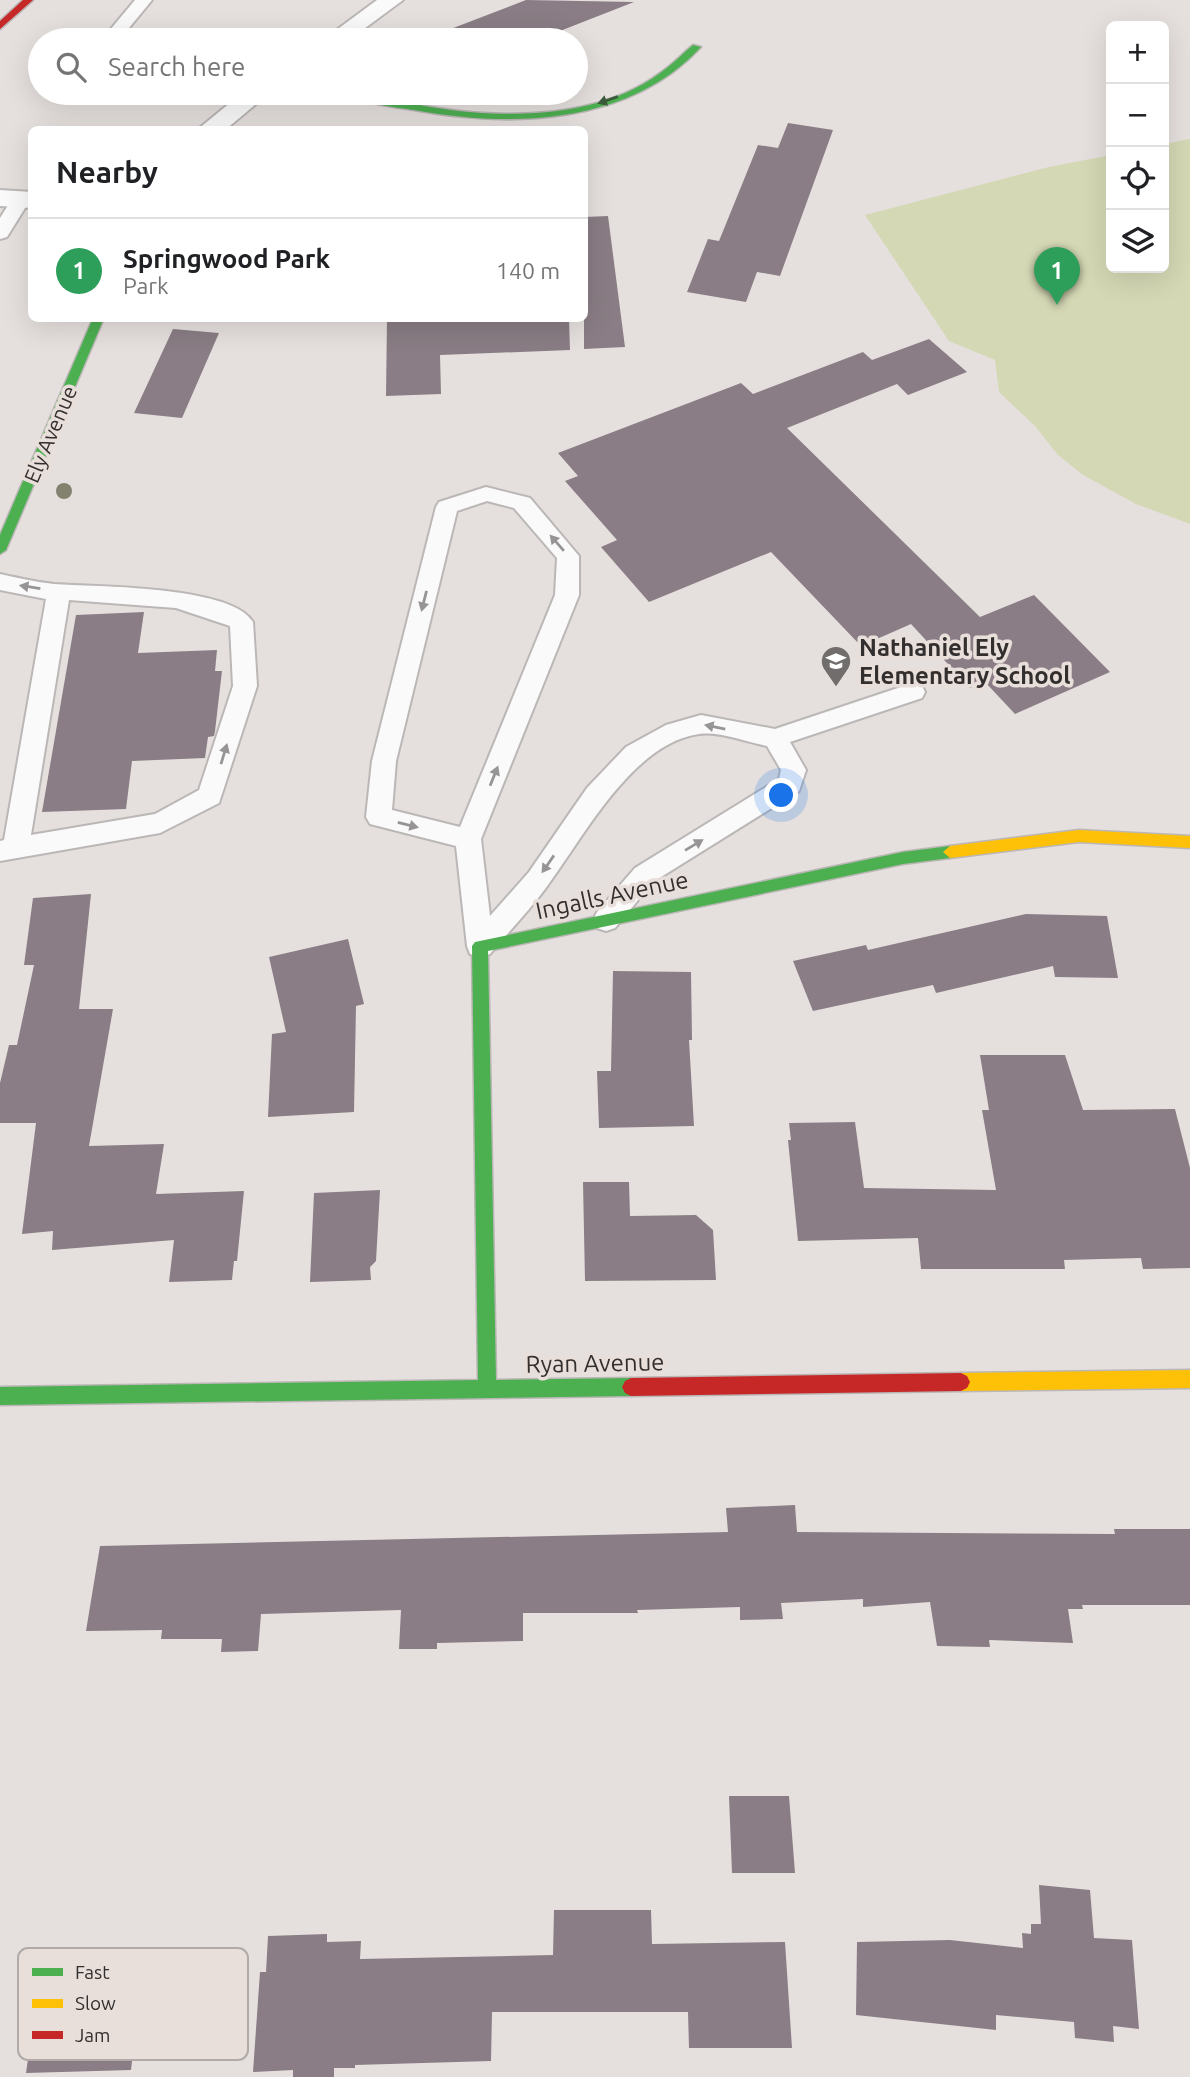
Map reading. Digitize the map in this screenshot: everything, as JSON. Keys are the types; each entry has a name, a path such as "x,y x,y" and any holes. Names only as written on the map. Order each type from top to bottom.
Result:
{"street":[{"path":"0,26 28,0"},
{"path":"351,28 392,0"},
{"path":"393,105 452,117 504,119 573,112 642,88 670,74 696,47"},
{"path":"214,126 241,105"},
{"name":"Ely Avenue","path":"0,550 97,322"},
{"name":"Ingalls Avenue","path":"480,946 903,858 1079,836 1190,842"},
{"path":"480,946 487,1387"},
{"name":"Ryan Avenue","path":"0,1396 1190,1379"}],"lane":[{"path":"119,28 144,0"},
{"path":"0,233 17,199"},
{"path":"468,839 379,817 384,761 447,507 486,494 522,503 568,556 567,595 468,839 480,946"},
{"path":"0,582 59,592 134,594 215,608 241,622 245,686 211,796 160,823 8,850 59,592"},
{"path":"480,946 538,879 596,795 635,754 675,731 701,724 775,738 913,692"},
{"path":"606,920 644,875 790,785 794,770 775,738"}],"green space":[{"path":"1190,139 1190,524 1136,504 1083,475 1058,455 1035,426 999,392 995,360 949,341 865,215 1049,167 1106,156 1106,273 1169,273 1169,143"}],"building":[{"path":"526,0 634,2 568,28 453,28"},
{"path":"788,123 833,130 780,276 757,272 746,302 687,292 708,239 719,241 758,145 778,148"},
{"path":"608,216 625,347 584,349 584,322 588,322 588,217"},
{"path":"387,322 569,322 570,350 440,355 441,394 386,396"},
{"path":"173,329 219,333 182,418 134,413"},
{"path":"929,339 967,372 908,395 897,384 787,428 980,617 1034,595 1110,672 1015,714 985,682 970,688 911,624 861,646 771,552 649,602 601,547 617,540 565,481 578,476 558,453 741,383 753,394 863,352 872,360"},
{"path":"144,612 138,653 217,650 215,671 222,671 215,731 214,736 208,737 205,758 132,761 126,809 42,812 76,615"},
{"path":"91,894 79,1009 113,1009 89,1146 164,1144 156,1194 244,1191 237,1261 234,1261 232,1280 169,1282 174,1240 52,1250 53,1231 22,1234 36,1123 0,1123 0,1083 9,1045 17,1045 34,965 24,965 33,898"},
{"path":"1026,914 1107,916 1118,978 1055,977 1053,966 936,993 933,985 813,1011 793,961 866,945 868,950"},
{"path":"348,939 364,1004 356,1006 354,1112 268,1117 272,1034 286,1032 269,957"},
{"path":"613,971 691,972 692,1040 689,1040 694,1126 599,1128 597,1071 611,1071"},
{"path":"980,1055 1065,1055 1083,1110 1175,1109 1190,1168 1190,1268 1143,1269 1141,1258 1064,1260 1065,1269 921,1269 918,1238 798,1241 788,1140 791,1140 789,1123 855,1122 864,1188 996,1190 982,1110 989,1110"},
{"path":"583,1182 629,1182 630,1216 696,1215 713,1230 716,1280 585,1281"},
{"path":"380,1190 376,1261 370,1267 371,1280 310,1282 314,1193"},
{"path":"795,1505 797,1532 1115,1534 1114,1529 1190,1529 1190,1605 1082,1605 1083,1609 1068,1609 1073,1643 989,1640 990,1647 937,1646 930,1602 863,1607 863,1599 781,1603 783,1619 740,1620 740,1607 637,1610 638,1613 523,1613 523,1641 437,1643 437,1649 399,1649 401,1610 261,1614 258,1651 221,1652 222,1639 161,1639 162,1630 86,1631 100,1546 728,1532 726,1508"},
{"path":"729,1796 789,1796 795,1873 732,1873"},
{"path":"1039,1885 1090,1890 1094,1938 1132,1940 1139,2029 1113,2026 1114,2042 1075,2038 1074,2022 996,2015 996,2030 856,2015 857,1942 950,1940 1023,1948 1022,1933 1031,1934 1031,1924 1041,1924"},
{"path":"554,1910 651,1910 652,1944 785,1942 792,2048 689,2048 688,2012 492,2012 491,2061 355,2065 355,2068 334,2068 334,2077 293,2077 293,2070 253,2072 260,1972 266,1972 268,1936 327,1934 327,1942 361,1941 360,1959 553,1955"},
{"path":"28,2060 132,2060 131,2070 26,2073"}],"traffic: fast":[{"path":"400,105 486,116 533,116 579,110 623,97 662,76 696,47"},
{"path":"0,550 97,322"},
{"path":"487,1387 480,946 903,858 950,852"},
{"path":"0,1396 631,1387"}],"traffic: slow":[{"path":"950,852 1079,836 1190,842"},
{"path":"961,1382 1190,1379"}],"traffic: jam":[{"path":"0,26 28,0"},
{"path":"631,1387 961,1382"}],"place":[{"name":"Springwood Park","path":"1057,305"},
{"name":"Nathaniel Ely Elementary School","path":"836,688"}]}
